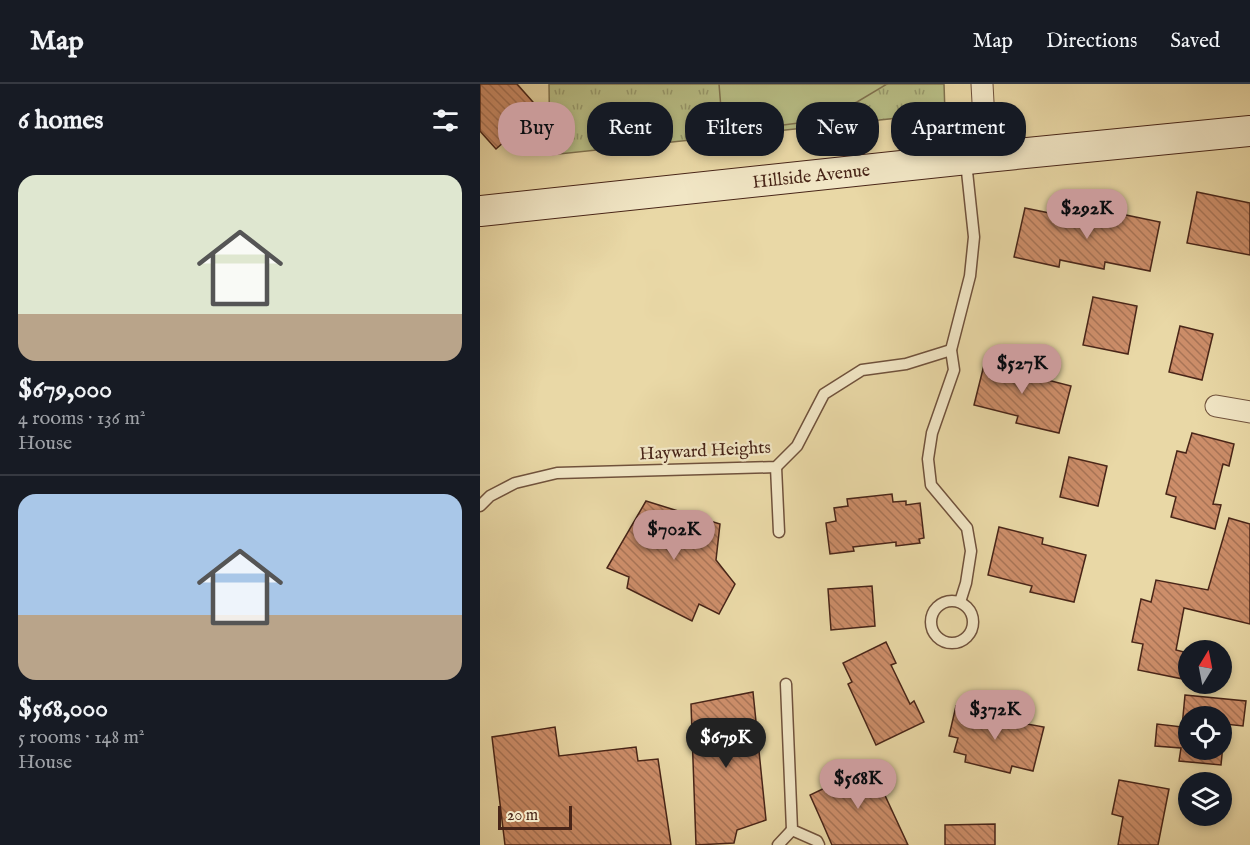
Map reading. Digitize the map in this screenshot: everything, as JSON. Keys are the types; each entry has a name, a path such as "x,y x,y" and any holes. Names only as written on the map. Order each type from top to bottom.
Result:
{"main road":[{"name":"Hillside Avenue","path":"480,212 976,158 1250,131"}],"street":[{"path":"976,158 982,84"},
{"path":"1216,406 1250,412"}],"lane":[{"path":"960,602 971,551 968,528 931,484 928,459 932,433 954,370 951,350 970,276 974,237 976,158"},
{"name":"Hayward Heights","path":"480,506 490,496 515,483 557,473 776,467 797,446 824,394 862,370 906,364 951,350"},
{"path":"776,467 779,532"},
{"path":"949,600 960,602 969,608 974,619 973,630 966,639 956,644 944,643 935,636 931,626 932,615 938,605 949,600"},
{"path":"778,845 792,830 786,684"},
{"path":"792,830 817,841 819,845"}],"green space":[{"path":"549,84 944,84 945,102 891,102 891,119 879,120 879,102 796,102 796,129 784,130 784,102 685,102 685,141 673,142 673,102 587,102 587,151 575,152 575,102 549,102"},
{"path":"719,84 887,84 857,102 796,102 796,123 784,125 784,102 720,102"}],"building":[{"path":"480,84 517,84 533,102 498,102 498,147 496,149 480,131"},
{"path":"1197,192 1250,203 1250,255 1187,243"},
{"path":"1025,208 1069,217 1070,210 1115,220 1116,213 1160,222 1150,271 1105,262 1104,269 1060,260 1059,267 1014,257"},
{"path":"1093,297 1137,306 1128,354 1083,345"},
{"path":"1180,326 1213,334 1202,380 1169,372"},
{"path":"986,357 1030,368 1028,375 1071,386 1059,433 1016,423 1018,416 974,405"},
{"path":"1192,433 1234,444 1229,466 1223,464 1213,504 1221,505 1215,529 1171,517 1176,497 1166,494 1177,451 1186,453"},
{"path":"1069,457 1107,466 1098,506 1060,497"},
{"path":"892,494 893,502 906,501 906,505 920,503 924,538 919,539 920,543 896,546 896,542 853,547 854,551 830,554 826,523 836,521 834,508 848,506 847,499"},
{"path":"646,501 720,524 716,560 735,584 719,614 699,604 692,621 627,588 629,577 607,568"},
{"path":"1229,518 1250,524 1250,624 1184,608 1176,650 1178,650 1178,678 1138,670 1143,644 1132,642 1141,599 1151,602 1156,580 1208,590"},
{"path":"999,527 1043,538 1042,544 1086,555 1074,602 1030,592 1032,586 988,575"},
{"path":"872,586 875,626 831,630 828,589"},
{"path":"886,642 896,663 891,665 910,704 914,701 924,722 876,745 848,684 852,682 843,663"},
{"path":"753,692 766,820 737,830 734,843 696,845 691,704"},
{"path":"1185,695 1246,701 1243,726 1232,725 1232,706 1184,706"},
{"path":"956,706 979,712 978,715 1044,727 1033,771 1012,766 1010,773 965,762 966,755 954,752 958,738 949,736"},
{"path":"1157,724 1178,727 1178,748 1155,746"},
{"path":"555,727 559,756 636,747 638,761 658,759 671,845 505,845 492,737"},
{"path":"1179,760 1221,760 1221,765"},
{"path":"869,761 908,845 832,845 810,795 831,785 829,779"},
{"path":"1119,780 1169,789 1158,845 1118,845 1123,817 1112,814"},
{"path":"995,824 995,845 945,845 945,825"}]}
